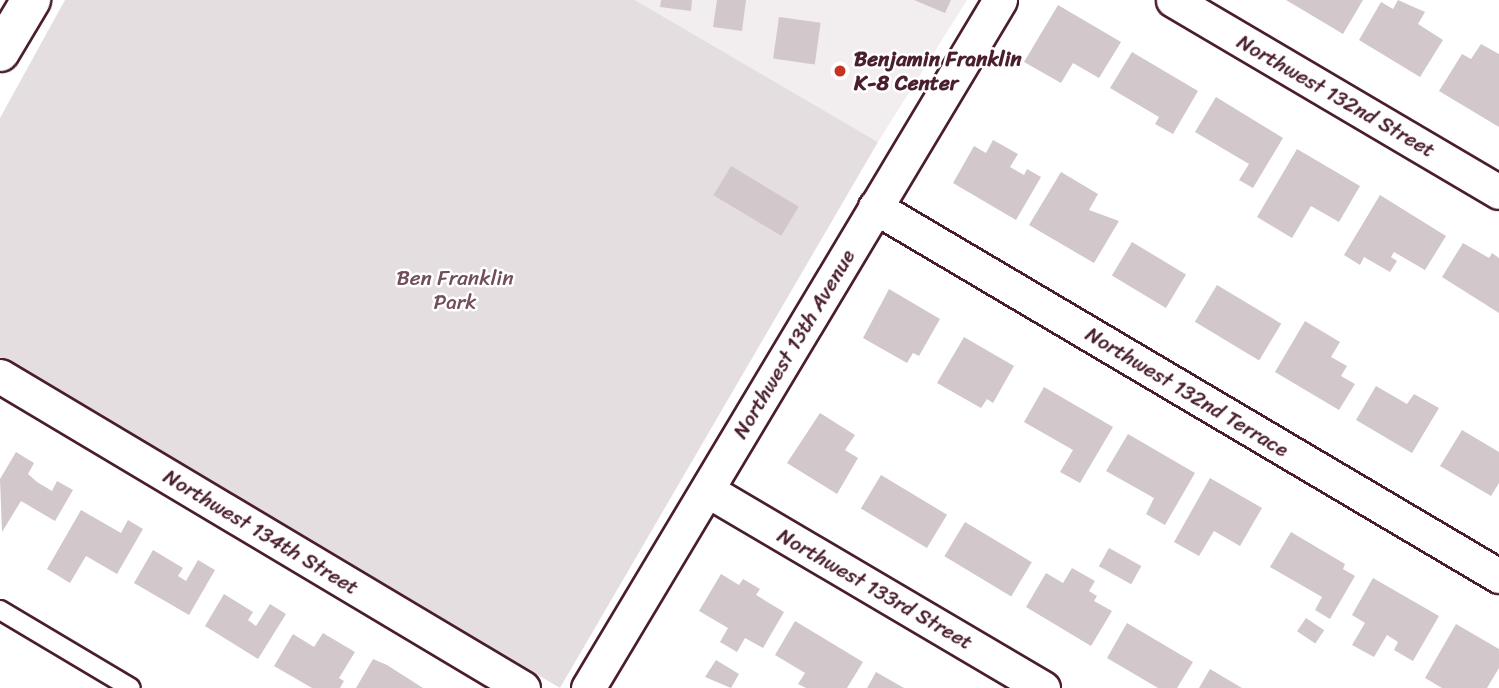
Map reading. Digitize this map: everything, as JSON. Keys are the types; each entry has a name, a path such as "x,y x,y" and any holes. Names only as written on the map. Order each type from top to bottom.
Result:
{"street":[{"path":"0,52 31,0"},
{"name":"Northwest 13th Avenue","path":"588,688 1000,0"},
{"name":"Northwest 132nd Street","path":"1174,0 1499,192"},
{"name":"Northwest 132nd Terrace","path":"875,207 1499,576"},
{"name":"Northwest 134th Street","path":"0,376 523,688"},
{"name":"Northwest 133rd Street","path":"707,491 1043,688"}],"lane":[{"path":"0,610 131,688"}],"shaded area":[{"name":"Benjamin Franklin K-8 Center","path":"635,0 967,0 878,142"}],"green space":[{"name":"Ben Franklin Park","path":"65,0 635,0 878,142 560,688 0,357 0,118"}],"building":[{"path":"661,0 692,0 691,11 660,7"},
{"path":"717,0 746,0 742,31 713,27"},
{"path":"914,0 951,0 945,13"},
{"path":"1286,0 1363,0 1343,34"},
{"path":"1398,0 1425,12 1418,24 1443,40 1420,77 1359,40 1381,2 1393,9"},
{"path":"1058,5 1121,42 1099,78 1073,63 1061,83 1024,62"},
{"path":"779,17 821,23 815,64 773,59"},
{"path":"1481,44 1499,54 1499,127 1439,91 1462,54 1471,59"},
{"path":"1132,52 1198,91 1173,134 1155,124 1159,117 1110,88"},
{"path":"1216,97 1283,138 1253,188 1239,180 1249,164 1195,132"},
{"path":"993,140 1018,154 1010,167 1024,175 1027,169 1041,177 1016,220 953,183 974,146 986,153"},
{"path":"1297,149 1360,186 1339,222 1311,206 1292,238 1257,217"},
{"path":"731,166 799,207 781,236 713,195"},
{"path":"1061,172 1098,194 1089,210 1119,221 1094,263 1029,225"},
{"path":"1380,195 1446,236 1425,270 1394,252 1391,257 1397,261 1390,272 1364,257 1360,265 1344,255"},
{"path":"1132,242 1186,274 1166,308 1112,275"},
{"path":"1463,243 1489,258 1492,253 1499,258 1499,313 1442,277"},
{"path":"1217,285 1281,324 1259,360 1195,322"},
{"path":"889,289 940,319 919,356 913,353 907,363 863,338"},
{"path":"1305,321 1340,342 1331,357 1347,366 1341,376 1355,384 1339,410 1275,372"},
{"path":"964,337 1014,366 993,403 987,399 981,408 937,383"},
{"path":"1376,386 1407,404 1414,394 1439,408 1412,453 1356,420"},
{"path":"1044,387 1113,427 1080,483 1060,472 1073,450 1024,422"},
{"path":"820,413 855,435 845,450 858,458 837,494 787,463"},
{"path":"1462,430 1499,452 1499,483 1491,496 1440,466"},
{"path":"1128,434 1195,473 1165,525 1146,514 1154,498 1106,471"},
{"path":"16,452 34,463 28,474 37,482 52,491 57,481 73,490 55,521 21,501 2,532 0,479"},
{"path":"881,475 947,515 927,548 861,508"},
{"path":"1210,478 1262,508 1240,546 1214,531 1199,556 1174,542"},
{"path":"81,510 121,533 128,520 143,529 117,574 86,556 70,583 47,569"},
{"path":"965,522 1032,562 1011,596 944,556"},
{"path":"1291,532 1345,564 1343,569 1355,576 1330,619 1315,610 1322,597 1270,567"},
{"path":"1109,548 1141,566 1131,584 1099,566"},
{"path":"153,550 183,568 178,576 186,581 198,560 215,570 189,615 134,583"},
{"path":"1072,568 1095,581 1089,591 1097,596 1094,601 1112,611 1091,646 1026,607 1046,573 1063,583"},
{"path":"721,574 739,585 743,579 760,589 756,595 784,612 763,648 745,638 737,652 720,642 728,628 699,611"},
{"path":"1373,578 1439,616 1413,661 1394,650 1398,642 1387,635 1374,657 1352,645 1365,623 1352,615"},
{"path":"224,594 253,612 248,620 256,626 270,604 286,614 258,659 205,626"},
{"path":"1306,618 1324,630 1315,644 1297,631"},
{"path":"795,621 863,662 847,688 806,688 798,684 805,673 775,655"},
{"path":"1127,623 1193,662 1177,688 1158,688 1107,658"},
{"path":"1456,624 1499,649 1499,668 1487,688 1442,688 1425,678"},
{"path":"323,633 355,652 339,678 344,681 340,688 312,688 274,666 293,634 314,647"},
{"path":"373,659 387,665 423,688 356,688"},
{"path":"716,660 739,674 731,688 705,677"},
{"path":"1210,669 1242,688 1199,688"},
{"path":"876,672 904,688 867,688"}],"place":[{"name":"Benjamin Franklin K-8 Center","path":"840,71"}]}
